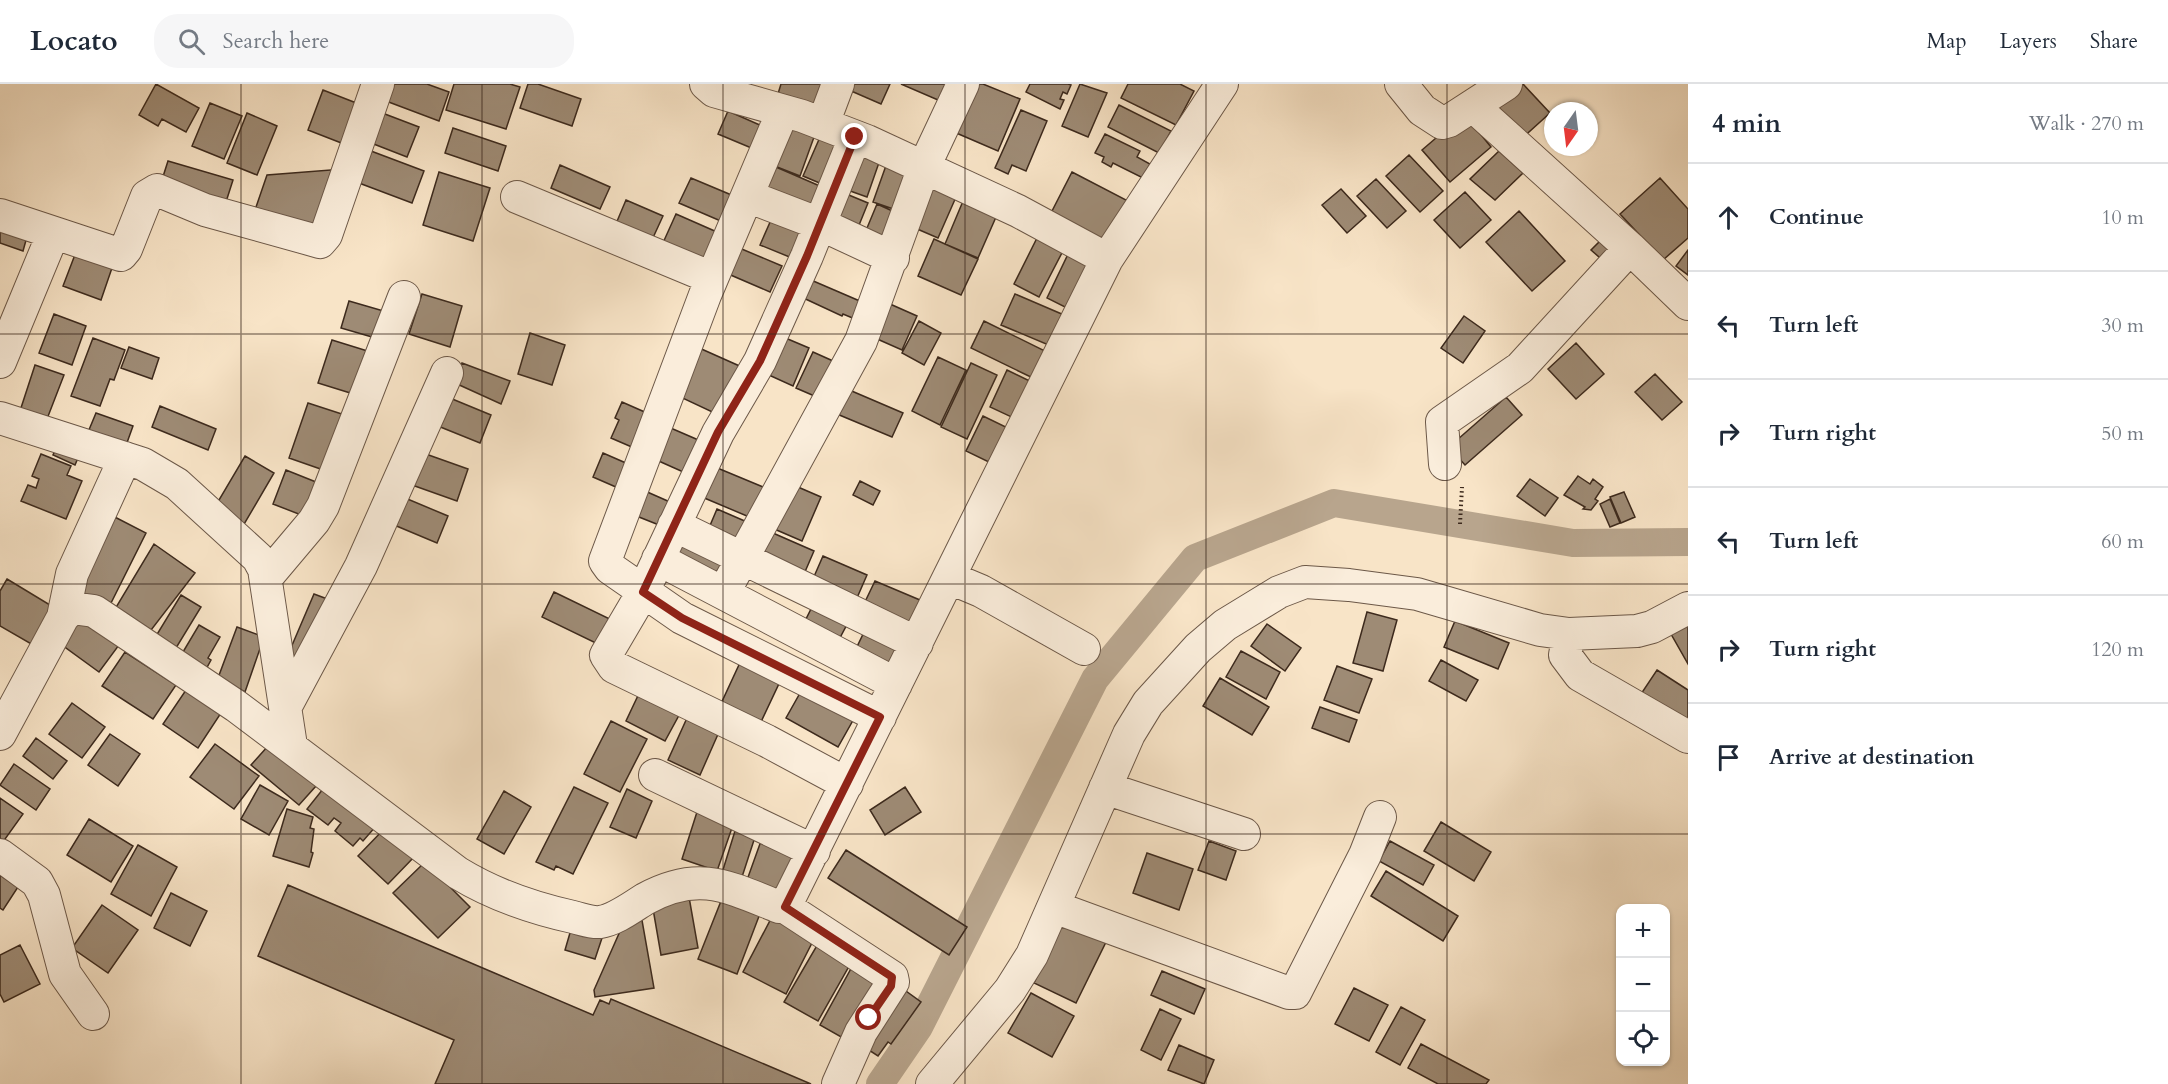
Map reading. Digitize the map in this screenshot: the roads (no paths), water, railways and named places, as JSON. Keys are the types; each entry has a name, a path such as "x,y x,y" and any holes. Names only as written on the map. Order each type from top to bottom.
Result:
{"street":[{"path":"0,215 121,255 124,253 147,196 157,190 205,210 320,242 326,236 378,84"},
{"path":"706,84 714,91 823,124 924,166 1017,211 1107,259"},
{"path":"823,124 838,84"},
{"path":"724,592 861,341 893,258 924,166 963,84"},
{"path":"785,907 1107,259 1222,84"},
{"path":"1411,96 1442,123 1506,84"},
{"path":"1473,106 1630,248 1688,304"},
{"path":"783,111 712,278 605,561 610,568 682,618 880,717"},
{"path":"847,784 766,741 614,667 606,655 643,592 718,432 754,374 820,224 855,137"},
{"path":"747,196 820,224 893,258"},
{"path":"517,197 712,278"},
{"path":"0,362 53,234"},
{"path":"1444,464 1442,422 1520,368 1630,248"},
{"path":"266,578 314,521 322,506 404,297"},
{"path":"286,706 361,566 447,373"},
{"path":"0,418 143,464 177,484 258,558 266,578 291,746"},
{"path":"0,734 63,617 72,574 125,458"},
{"path":"674,525 917,644"},
{"path":"658,559 896,684"},
{"path":"950,578 981,591 1084,649"},
{"path":"933,1084 1010,990 1032,955 1128,734 1148,703 1198,648 1225,625 1279,591 1305,582 1417,594 1540,630 1569,634 1637,631 1652,627 1688,608"},
{"path":"63,617 72,608 94,611 236,706 458,873 486,890 536,908 601,922 659,891 691,882 726,885 778,907 785,907 892,977 893,982 861,1032 838,1084"},
{"path":"1569,634 1565,655 1580,675 1688,737"},
{"path":"655,775 814,851"},
{"path":"1105,788 1244,834"},
{"path":"1054,907 1289,993 1295,993 1365,855 1380,817"},
{"path":"0,855 29,874 40,889 64,974 93,1014"}],"waterway":[{"path":"880,1084 919,1027 1095,679 1195,558 1334,503 1573,543 1688,542"}]}
